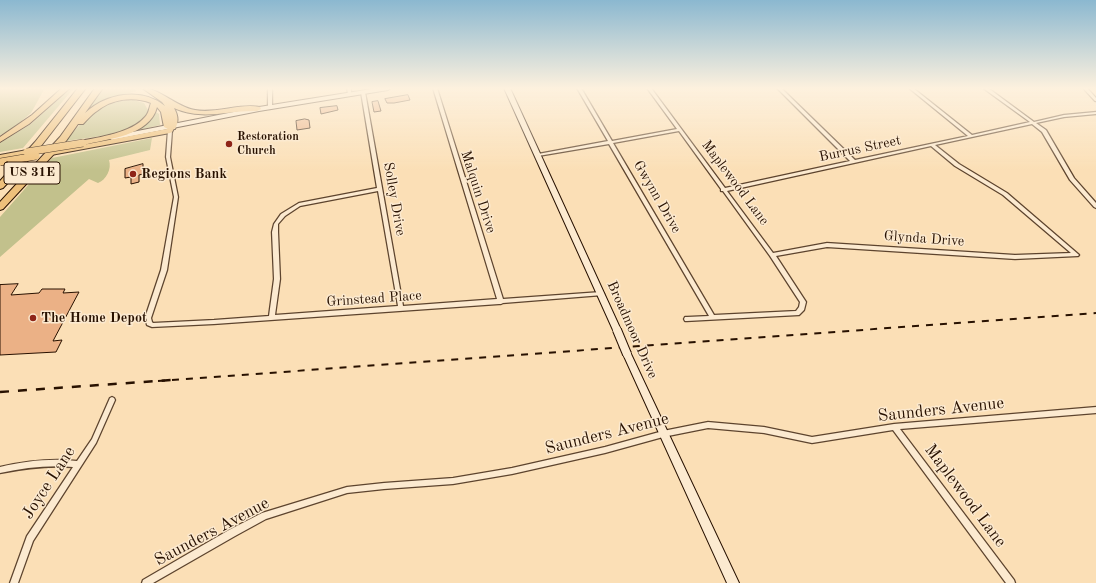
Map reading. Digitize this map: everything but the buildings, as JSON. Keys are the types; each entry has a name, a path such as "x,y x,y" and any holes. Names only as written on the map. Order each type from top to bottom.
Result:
{"highway":[{"path":"0,140 27,124 38,115"},
{"path":"0,186 38,144 61,115"},
{"path":"63,139 80,115"},
{"path":"63,139 88,115"},
{"path":"82,146 127,131 138,126 151,115"},
{"path":"166,115 170,128"},
{"path":"170,128 175,120 174,115"},
{"name":"US 31E","path":"0,207 63,139"}],"main road":[{"path":"82,146 229,115"},
{"path":"170,128 243,115"},
{"name":"Broadmoor Drive","path":"520,115 663,434 733,583"},
{"name":"US 31E","path":"0,157 82,146"},
{"name":"US 31E","path":"0,162 82,146"}],"street":[{"name":"Solley Drive","path":"367,115 401,310"},
{"name":"Malquin Drive","path":"443,115 501,302"},
{"name":"Gwynn Drive","path":"596,115 713,318"},
{"name":"Maplewood Lane","path":"668,115 772,254 803,302 802,308 796,313 713,318"},
{"path":"807,115 853,161"},
{"path":"945,115 971,136"},
{"path":"1022,115 1044,131 1072,179 1096,206"},
{"name":"Burrus Street","path":"723,190 932,144 1072,115"},
{"name":"Grinstead Place","path":"170,128 168,157 176,198 164,270 148,318 149,323 152,325 401,310 601,294"},
{"path":"538,155 679,130"},
{"name":"Glynda Drive","path":"772,254 827,245 1015,257 1076,255 1005,194 957,165 932,144"},
{"path":"272,318 277,279 276,224 283,216 299,205 380,189"},
{"path":"687,319 713,318"},
{"name":"Joyce Lane","path":"14,583 30,539 79,465 100,429 112,400"},
{"name":"Saunders Avenue","path":"146,583 225,537 265,516 347,490 453,481 512,471 605,450 663,434 708,425 764,430 812,440 894,427 1096,410"},
{"name":"Maplewood Lane","path":"894,427 1011,583"},
{"path":"0,470 23,464 56,462 79,465"}],"shaded area":[{"path":"0,115 28,115 11,130 0,135"},
{"path":"41,115 51,115 23,148 0,152 0,143 31,124"},
{"path":"91,115 145,115 136,125 125,130 66,141"},
{"path":"154,115 159,115 160,125 134,131 150,120"},
{"path":"152,138 150,150 109,160 110,167 108,174 101,182 98,183 89,179 0,257 0,217 52,158"}],"railway":[{"path":"167,380 1096,313"},
{"path":"0,392 167,380"},
{"path":"158,381 167,380"},
{"path":"167,380 172,380"}],"place":[{"name":"Restoration Church","path":"229,144"},
{"name":"Regions Bank","path":"133,174"},
{"name":"The Home Depot","path":"33,318"}]}
